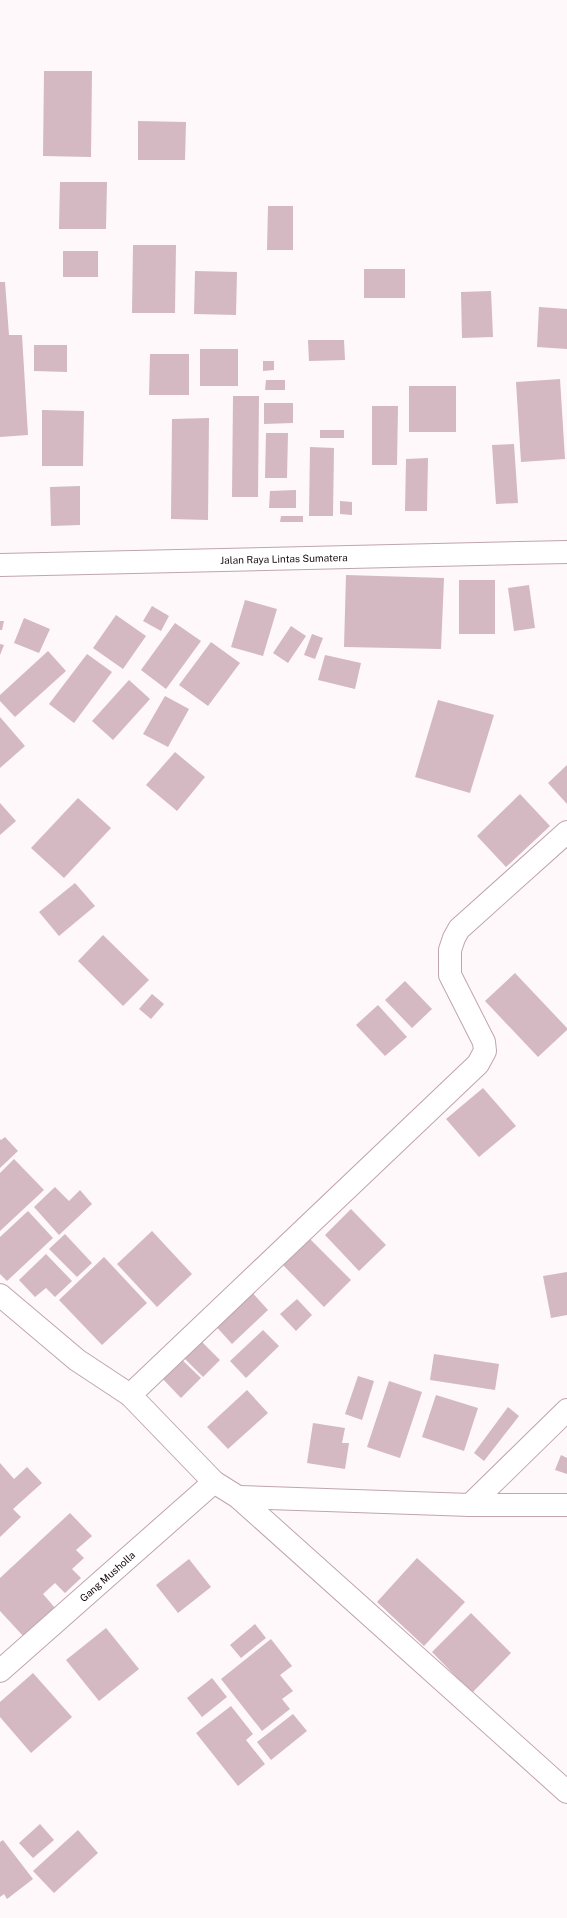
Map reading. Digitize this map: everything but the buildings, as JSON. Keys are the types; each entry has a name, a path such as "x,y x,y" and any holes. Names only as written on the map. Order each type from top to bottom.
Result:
{"main road":[{"name":"Jalan Raya Lintas Sumatera","path":"0,565 567,552"},
{"path":"130,1395 478,1064 485,1051 484,1042 450,975 450,950 454,938 459,929 567,832"},
{"path":"0,1295 77,1360 130,1395 214,1482 238,1497 567,1792"},
{"path":"470,1505 567,1410"},
{"name":"Gang Musholla","path":"0,1671 214,1482"},
{"path":"238,1497 470,1505 567,1505"}]}
